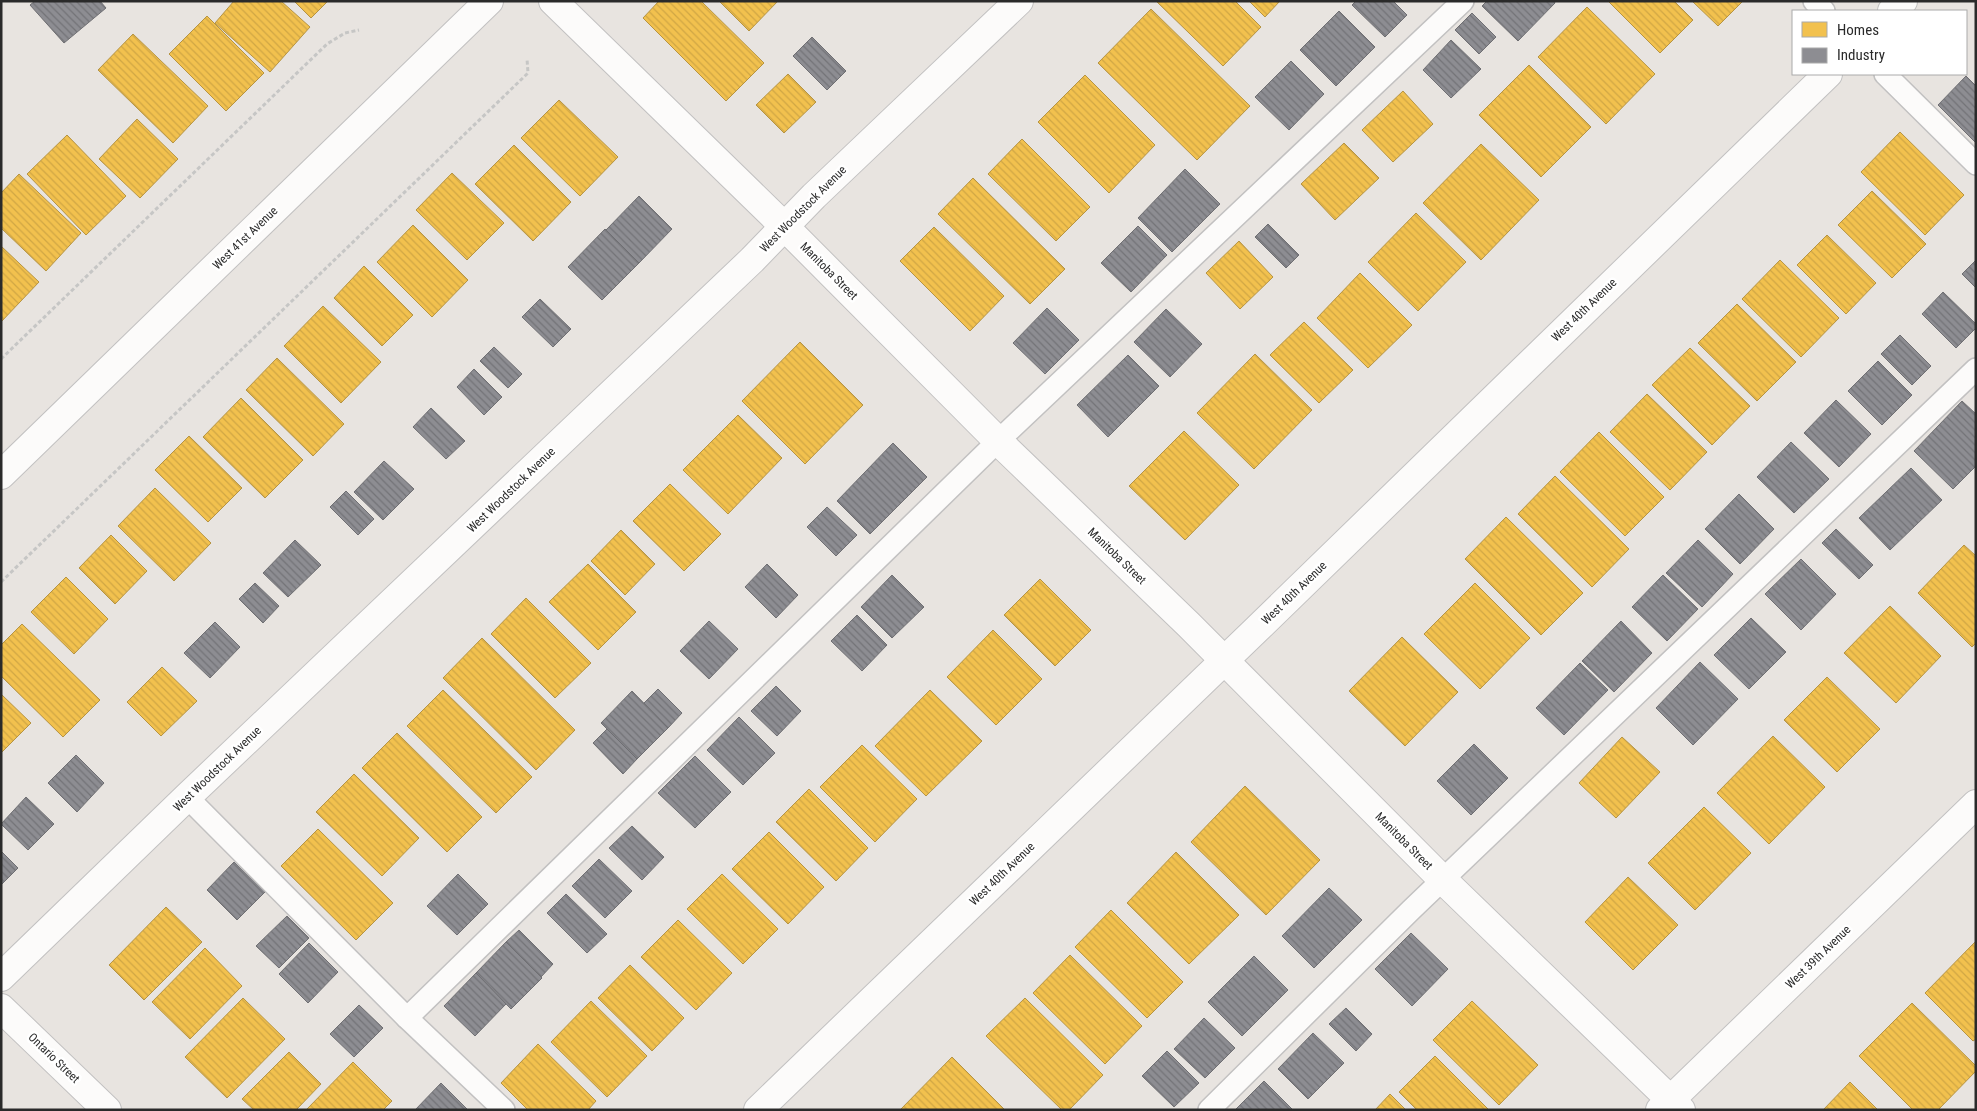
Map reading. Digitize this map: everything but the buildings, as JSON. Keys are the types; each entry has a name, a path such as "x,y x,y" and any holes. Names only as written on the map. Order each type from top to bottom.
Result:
{"street":[{"name":"West 41st Avenue","path":"1,475 488,1"},
{"name":"Manitoba Street","path":"553,1 785,227 998,441 1189,625 1670,1106"},
{"name":"West Woodstock Avenue","path":"1,977 1019,1"},
{"path":"1893,10 1902,1"},
{"name":"West 40th Avenue","path":"758,1110 1827,75"},
{"name":"West 39th Avenue","path":"1670,1106 1976,804"},
{"name":"Ontario Street","path":"1,1008 107,1110"}],"lane":[{"path":"407,1018 998,441 1463,1"},
{"path":"1814,1 1823,10"},
{"path":"1886,75 1976,164"},
{"path":"1209,1110 1443,880 1976,369"},
{"path":"187,797 407,1018 504,1110"}],"path":[{"path":"1,359 327,44 345,33 359,30"},
{"path":"1,582 528,72 527,59"}]}
